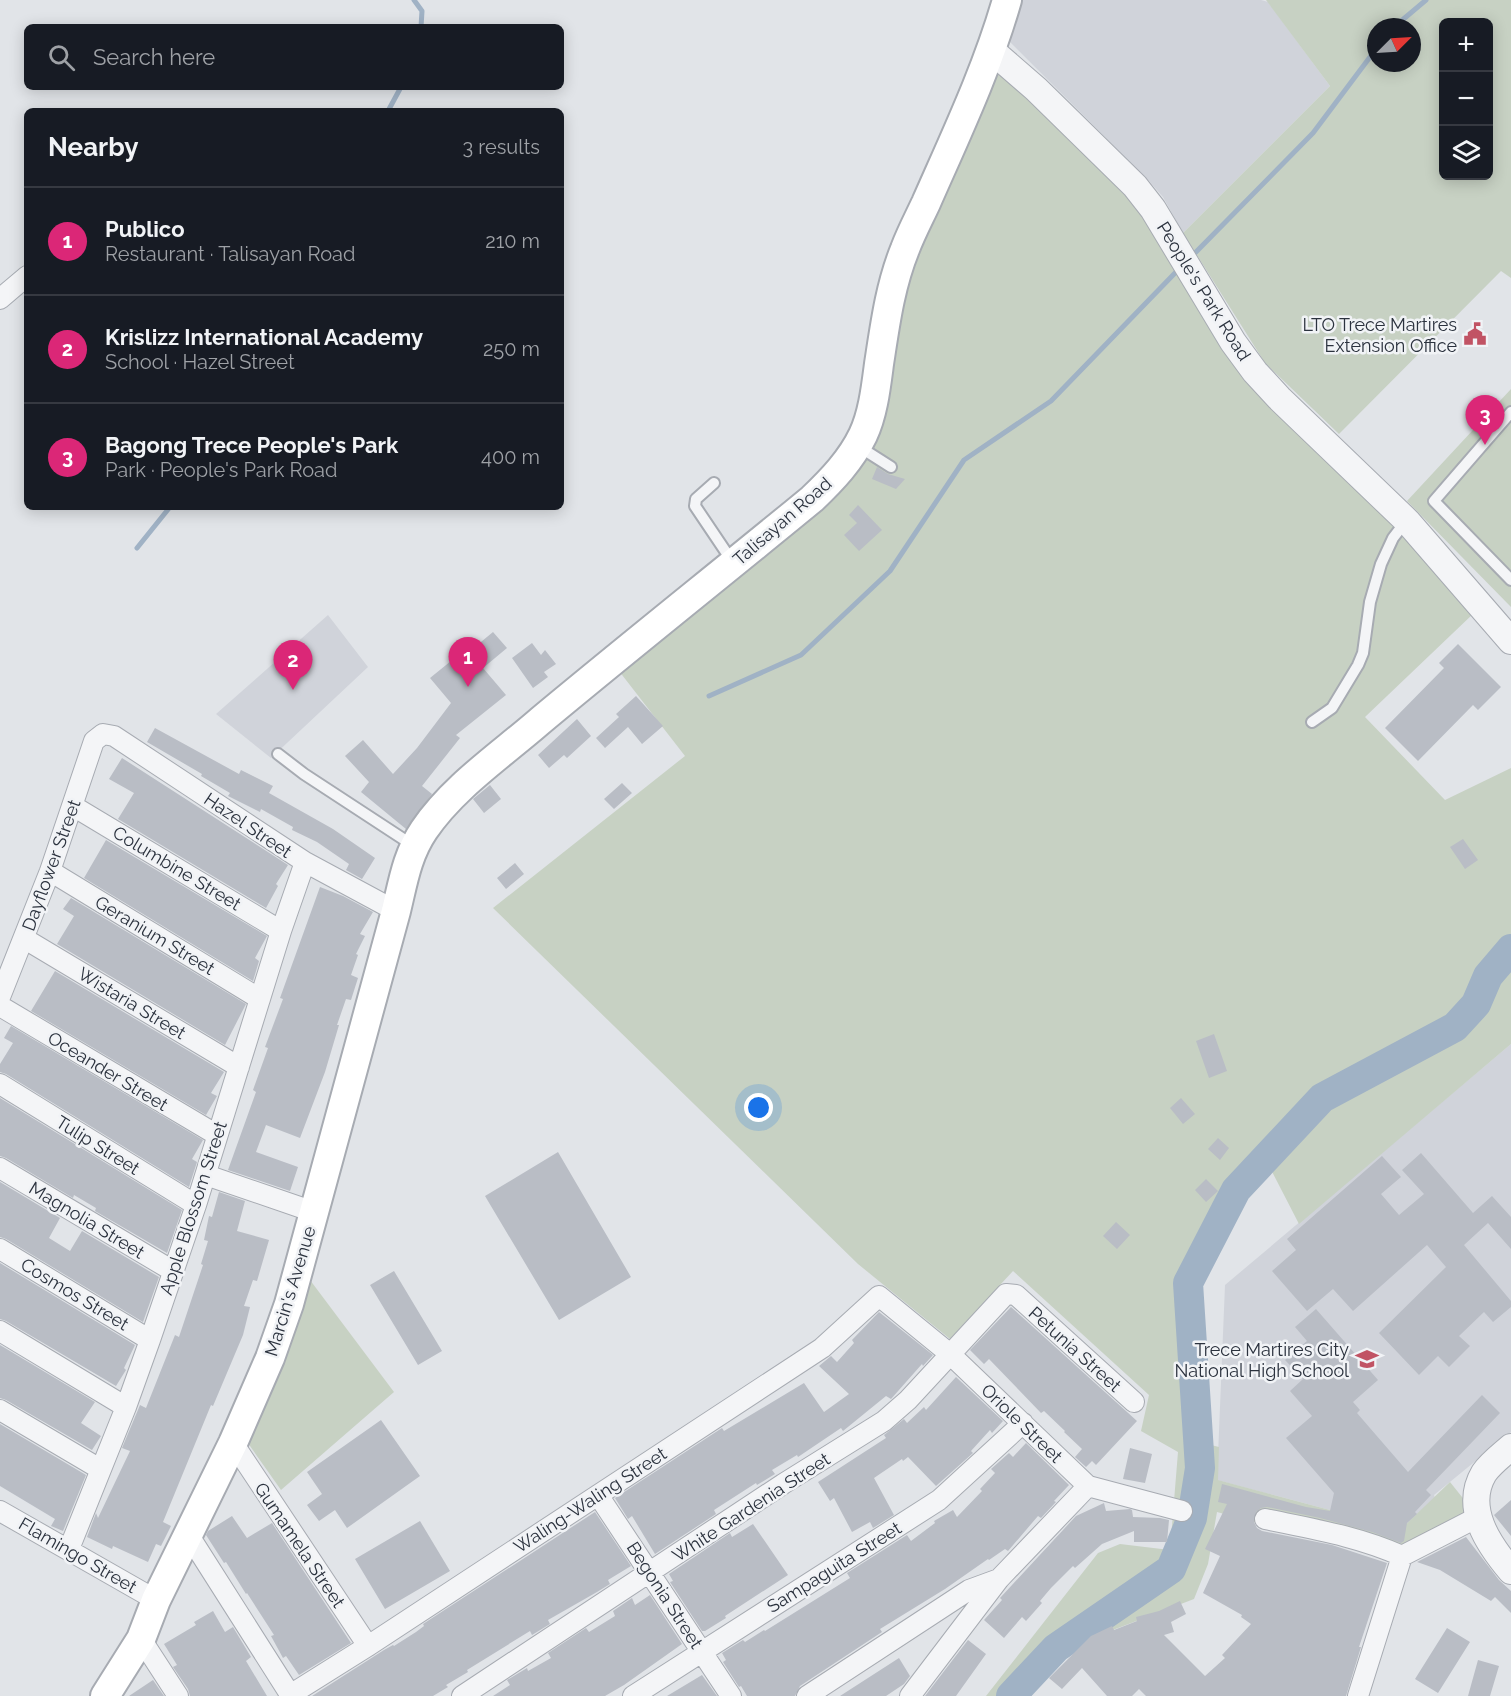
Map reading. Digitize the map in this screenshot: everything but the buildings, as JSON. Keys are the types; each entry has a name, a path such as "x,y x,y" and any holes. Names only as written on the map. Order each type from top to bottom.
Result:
{"main road":[{"name":"Talisayan Road","path":"411,853 438,812 475,776 636,640 734,564 812,499 832,479 857,446 864,434 871,411 894,279 905,248 961,125 991,50 1007,0"},
{"name":"Marcin's Avenue","path":"105,1696 141,1639 156,1600 233,1443 270,1358 289,1304 411,853"}],"street":[{"name":"People's Park Road","path":"991,50 1036,89 1135,186 1153,209 1233,342 1255,372 1407,521 1511,640"},
{"path":"0,299 24,279"},
{"name":"Dayflower Street","path":"0,998 50,871 94,741 103,734"},
{"name":"Hazel Street","path":"103,734 114,736 304,862 396,911"},
{"name":"Columbine Street","path":"73,806 281,931"},
{"name":"Apple Blossom Street","path":"69,1549 126,1407 150,1340 206,1175 304,862"},
{"name":"Geranium Street","path":"50,871 260,999"},
{"name":"Wistaria Street","path":"24,939 239,1067"},
{"name":"Oceander Street","path":"0,1006 217,1136"},
{"name":"Tulip Street","path":"0,1084 196,1205"},
{"name":"Magnolia Street","path":"0,1168 173,1271"},
{"path":"206,1175 314,1212"},
{"name":"Cosmos Street","path":"0,1249 150,1340"},
{"name":"White Gardenia Street","path":"462,1696 884,1421 908,1400 1004,1295 1016,1295"},
{"name":"Petunia Street","path":"1016,1295 1134,1402"},
{"name":"Waling-Waling Street","path":"290,1695 822,1348 876,1297 882,1297"},
{"name":"Oriole Street","path":"882,1297 950,1354 1088,1486 1182,1511"},
{"path":"0,1331 126,1407"},
{"path":"0,1410 100,1469"},
{"name":"Sampaguita Street","path":"633,1696 939,1500 1023,1423"},
{"name":"Gumamela Street","path":"233,1443 368,1646"},
{"path":"1511,1447 1492,1464 1481,1480 1478,1496 1478,1517 1491,1545 1511,1571"},
{"path":"910,1696 999,1579 1088,1486"},
{"name":"Begonia Street","path":"598,1495 731,1696"},
{"name":"Flamingo Street","path":"0,1510 156,1600"},
{"path":"1358,1696 1402,1556 1478,1517"},
{"path":"1265,1519 1344,1535 1373,1543 1402,1556"},
{"path":"188,1534 290,1695"},
{"path":"807,1696 969,1590 999,1579"},
{"path":"141,1639 178,1696"}],"lane":[{"path":"1511,412 1434,501 1511,580"},
{"path":"857,446 891,467"},
{"path":"714,483 696,499 695,506 734,564"},
{"path":"1312,722 1332,708 1358,665 1363,652 1370,602 1381,564 1393,538 1407,521"},
{"path":"278,754 411,853"}],"shaded area":[{"path":"1022,0 1261,0 1268,2 1330,86 1183,233 1163,197 1149,181 1010,42"},
{"path":"328,615 368,667 271,758 216,714"},
{"name":"Trece Martires City National High School","path":"1511,1044 1511,1432 1434,1495 1435,1498 1401,1529 1217,1480 1225,1285"}],"green space":[{"path":"1266,0 1511,0 1511,278 1501,271 1339,434 1265,363 1183,233 1330,86"},
{"path":"996,66 1142,207 1243,370 1407,531 1474,613 1365,717 1445,800 1511,768 1511,945 1486,972 1473,1002 1452,1023 1319,1094 1233,1187 1185,1283 1195,1441 1219,1447 1218,1480 1401,1529 1450,1482 1478,1517 1397,1561 1217,1512 1208,1564 1194,1599 1084,1641 1056,1658 1031,1696 986,1696 1098,1553 1120,1544 1170,1550 1178,1452 1141,1431 1149,1395 1013,1271 950,1339 858,1264 493,908 685,756 619,671 841,478 897,301"},
{"path":"1511,389 1511,607 1407,501"},
{"path":"1511,957 1511,1044 1299,1224 1268,1164 1324,1105 1458,1033 1485,1000 1497,972"},
{"path":"307,1276 394,1392 281,1490 243,1436"}],"waterway":[{"path":"414,0 422,11 421,24"},
{"path":"1405,18 1426,0"},
{"path":"1196,252 1313,133 1367,61"},
{"path":"390,108 399,90"},
{"path":"709,696 801,655 890,571 964,460 1051,401 1175,273"},
{"path":"137,548 168,510"},
{"path":"1011,1696 1056,1648 1171,1569 1192,1518 1200,1468 1188,1283 1236,1190 1322,1098 1455,1027 1476,1004 1488,976 1511,949"}],"place":[{"name":"LTO Trece Martires Extension Office","path":"1475,334"},
{"name":"Bagong Trece People's Park","path":"1485,445"},
{"name":"Publico","path":"468,687"},
{"name":"Krislizz International Academy","path":"293,690"},
{"name":"Trece Martires City National High School","path":"1367,1359"}]}
